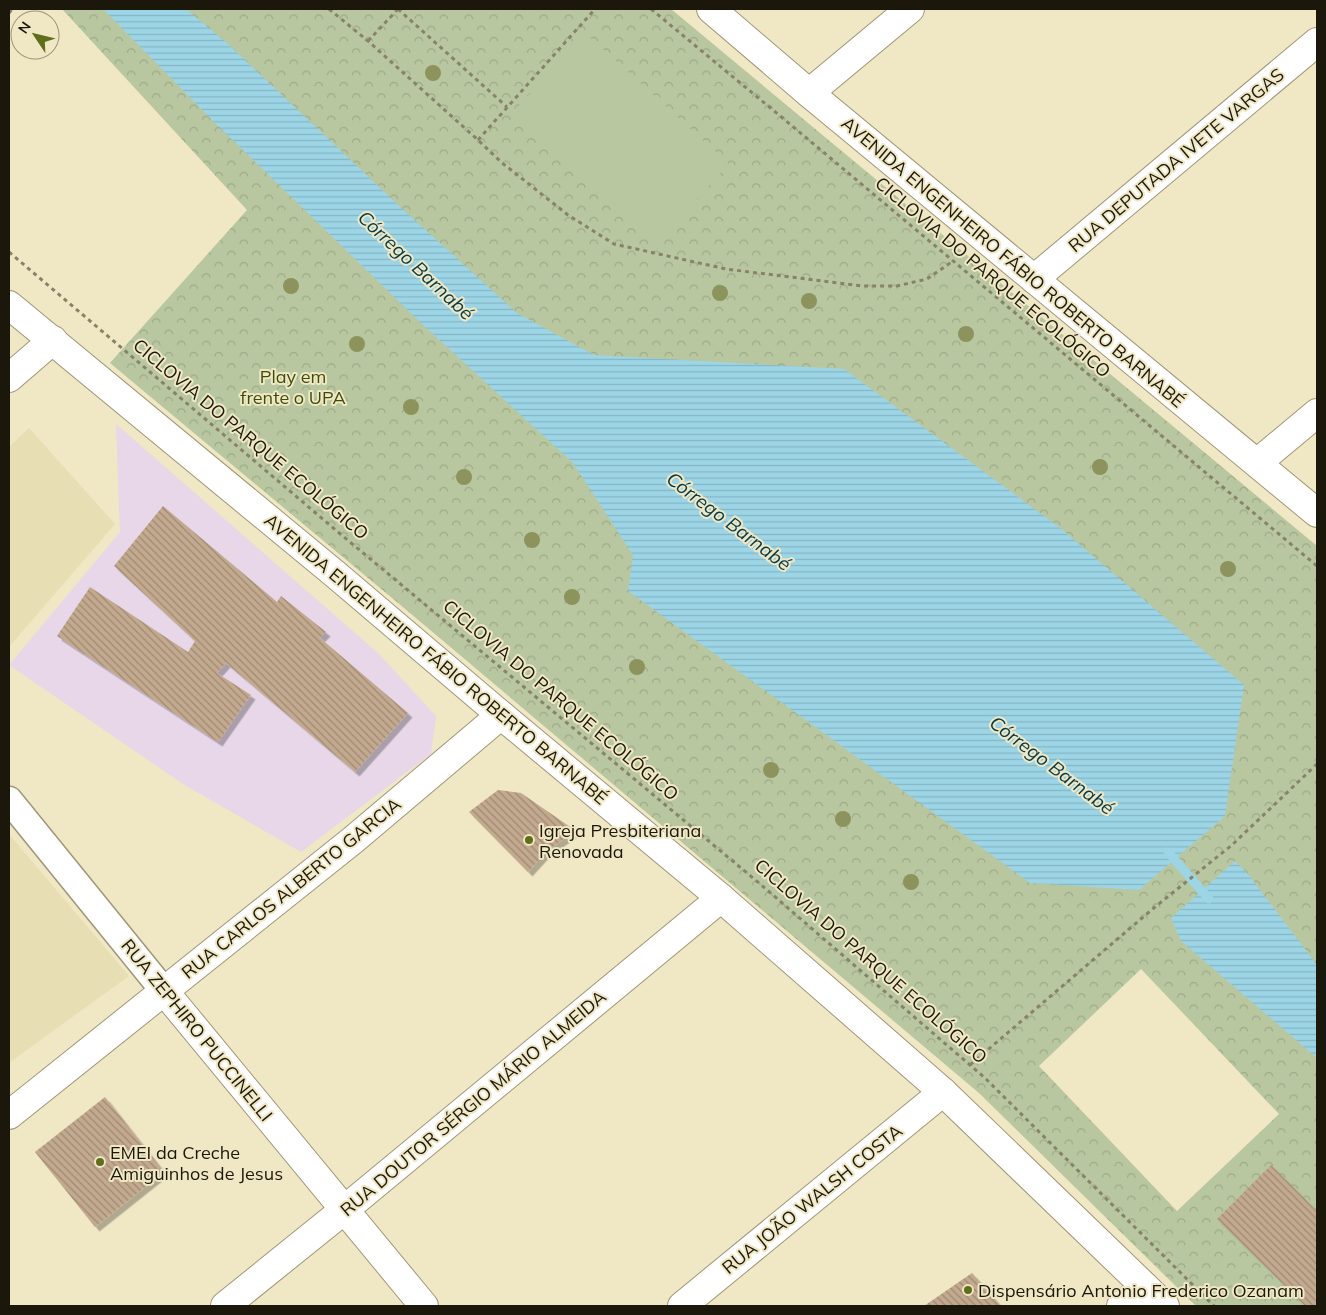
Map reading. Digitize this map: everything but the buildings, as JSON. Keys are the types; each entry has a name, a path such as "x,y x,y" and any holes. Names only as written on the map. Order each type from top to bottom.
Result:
{"street":[{"name":"AVENIDA ENGENHEIRO FÁBIO ROBERTO BARNABÉ","path":"711,9 809,93 1317,513"},
{"path":"809,93 910,9"},
{"name":"RUA DEPUTADA IVETE VARGAS","path":"1034,278 1317,42"},
{"name":"AVENIDA ENGENHEIRO FÁBIO ROBERTO BARNABÉ","path":"9,305 335,574 721,898 943,1092 1165,1306"},
{"path":"9,378 52,340"},
{"path":"1257,463 1317,413"},
{"name":"RUA CARLOS ALBERTO GARCIA","path":"9,1115 353,840 501,715"},
{"name":"RUA ZEPHIRO PUCCINELLI","path":"9,800 424,1306"},
{"name":"RUA DOUTOR SÉRGIO MÁRIO ALMEIDA","path":"225,1306 721,898"},
{"name":"RUA JOÃO WALSH COSTA","path":"682,1306 943,1092"},
{"path":"1121,1306 1146,1286"}],"path":[{"path":"9,13 12,9"},
{"path":"329,9 368,41 501,162 568,215 614,244 726,269 862,286 896,286 927,278 953,261"},
{"path":"368,41 398,9 507,107"},
{"path":"478,140 595,9"},
{"name":"CICLOVIA DO PARQUE ECOLÓGICO","path":"651,9 1317,566"},
{"name":"CICLOVIA DO PARQUE ECOLÓGICO","path":"9,252 331,525 759,883 985,1078 1214,1306"},
{"path":"970,1065 1155,907 1232,845 1317,764"}],"shaded area":[{"path":"116,424 379,654 436,716 431,754 301,852 183,784 9,665 120,532"},
{"path":"29,428 115,524 9,647 9,447"},
{"path":"9,834 129,976 9,1063"}],"green space":[{"name":"Play em frente o UPA","path":"62,9 671,9 1317,546 1317,1211 1271,1166 1218,1219 1305,1306 1196,1306 979,1093 410,613 110,363 247,210","holes":["1141,969 1279,1114 1177,1211 1039,1066"]},
{"path":"585,33 729,164 658,241 514,111"}],"water":[{"path":"103,9 186,9 227,43 397,204 517,313 594,355 844,369 1059,527 1244,685 1225,816 1139,890 1030,883 628,591 633,555 573,463 421,323 215,123"},
{"path":"1235,861 1248,874 1317,965 1317,1058 1181,941 1171,918"}],"waterway":[{"name":"Córrego Barnabé","path":"1168,852 1209,899"}],"place":[{"name":"Igreja Presbiteriana Renovada","path":"529,840"},
{"name":"EMEI da Creche Amiguinhos de Jesus","path":"100,1162"},
{"name":"Dispensário Antonio Frederico Ozanam","path":"968,1290"}]}
